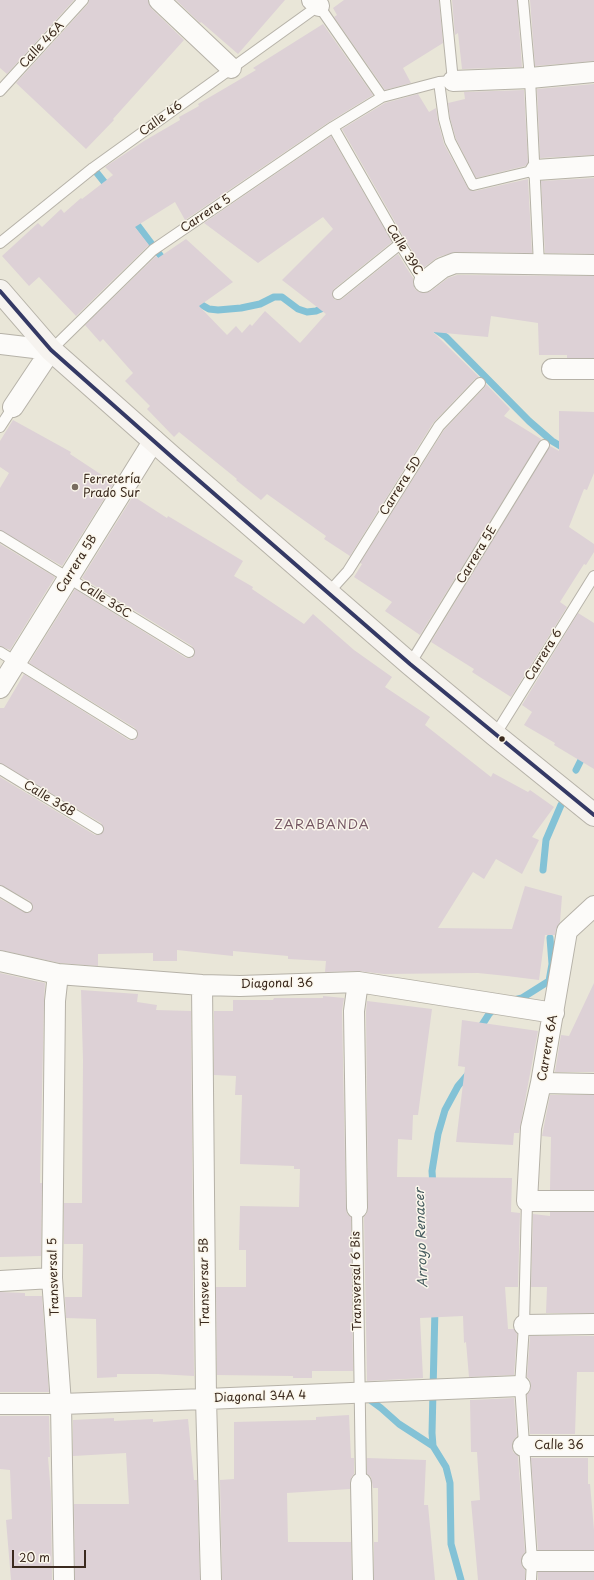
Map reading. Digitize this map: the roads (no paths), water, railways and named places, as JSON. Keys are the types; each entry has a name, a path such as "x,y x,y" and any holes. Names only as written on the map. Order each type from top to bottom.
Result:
{"main road":[{"path":"0,291 51,350 410,664 494,735 594,815"}],"street":[{"path":"159,0 231,68"},
{"path":"446,81 530,78 594,72"},
{"path":"536,170 594,166"},
{"name":"Calle 39C","path":"424,282 442,268 455,263 594,265"},
{"path":"0,344 51,350 13,407"},
{"path":"552,369 594,369"},
{"name":"Carrera 5B","path":"0,688 8,657 68,578 154,440"},
{"name":"Carrera 6A","path":"527,1201 532,1128 554,1013 567,931 594,906"},
{"name":"Diagonal 36","path":"0,962 58,974 202,985 240,986 358,982 554,1013"},
{"name":"Transversal 5","path":"58,974 55,1001 52,1278 61,1404 64,1580"},
{"name":"Transversal 6 Bis","path":"357,1208 354,1012 358,982"},
{"name":"Transversar 5B","path":"202,985 206,1399 211,1580"},
{"path":"541,1083 594,1084"},
{"path":"527,1201 594,1201"},
{"path":"0,1281 52,1278"},
{"path":"524,1325 594,1324"},
{"name":"Diagonal 34A 4","path":"0,1404 61,1404 206,1399 520,1386"},
{"name":"Calle 36","path":"523,1446 594,1446"},
{"name":"Transversal 6 Bis","path":"361,1483 363,1580"},
{"path":"531,1570 594,1561"}],"lane":[{"name":"Calle 46A","path":"0,91 83,0"},
{"path":"446,0 446,81 444,119 450,140 473,185 536,170"},
{"path":"523,0 536,170 539,265"},
{"name":"Calle 46","path":"0,243 93,168 319,2"},
{"path":"319,2 382,97"},
{"name":"Carrera 5","path":"51,350 156,248 333,127 382,97 446,81"},
{"name":"Calle 39C","path":"333,127 400,244 424,282"},
{"path":"338,294 400,244"},
{"name":"Carrera 5D","path":"329,592 348,571 438,426 480,384"},
{"path":"0,427 13,407"},
{"name":"Carrera 5E","path":"410,664 544,445"},
{"name":"Calle 36C","path":"0,536 189,652"},
{"name":"Carrera 6","path":"494,735 594,576"},
{"path":"8,657 132,734"},
{"name":"Calle 36B","path":"0,769 98,829"},
{"path":"0,891 27,907"},
{"path":"527,1201 524,1325 520,1386 531,1570"},
{"name":"Transversal 6 Bis","path":"357,1208 361,1483"}],"waterway":[{"path":"93,168 109,188"},
{"path":"133,219 166,263"},
{"path":"193,300 209,309 218,310 241,308 260,304 274,297 282,297 298,309 307,312 316,311 328,306"},
{"path":"432,327 446,337 529,421 552,441 567,450"},
{"path":"576,770 584,754"},
{"name":"Arroyo Renacer","path":"543,870 546,840 561,805"},
{"name":"Arroyo Renacer","path":"514,1000 522,998 549,981 552,964 550,938"},
{"name":"Arroyo Renacer","path":"480,1032 482,1025 495,1008"},
{"name":"Arroyo Renacer","path":"433,1186 432,1171 438,1134 445,1110 458,1086 469,1073"},
{"name":"Arroyo Renacer","path":"435,1308 433,1446 446,1467 450,1483 451,1544 461,1580"},
{"path":"366,1397 399,1424 433,1446"}],"place":[{"name":"Ferretería Prado Sur","path":"75,487"}],"district":[{"name":"ZARABANDA","path":"322,825"}]}
